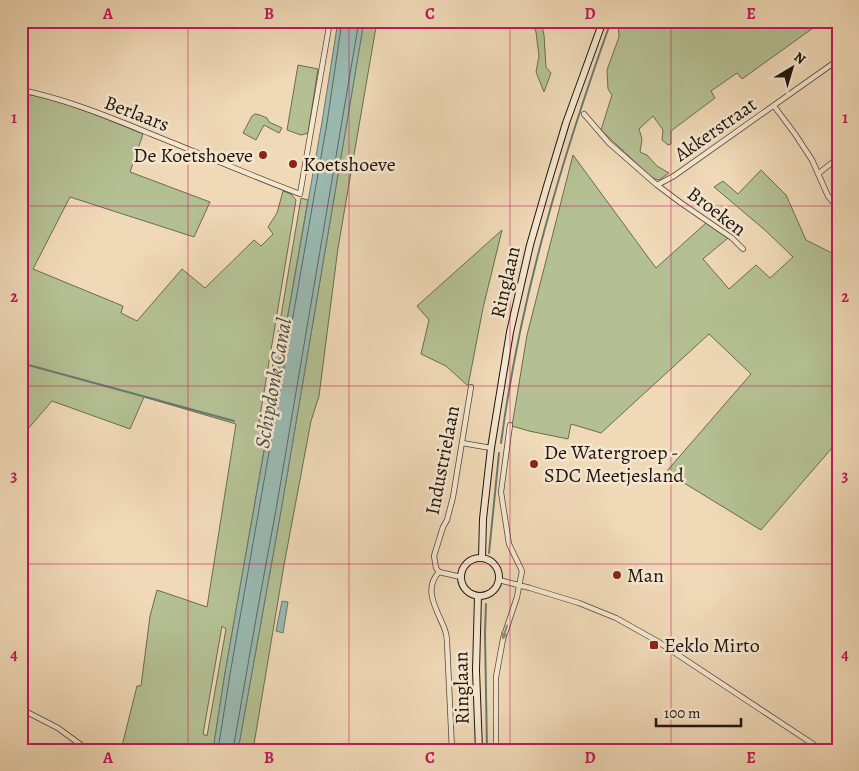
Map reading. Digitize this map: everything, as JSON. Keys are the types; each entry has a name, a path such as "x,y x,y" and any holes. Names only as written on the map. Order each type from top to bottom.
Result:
{"main road":[{"name":"Ringlaan","path":"482,558 483,519 491,448 510,332 530,245 564,132 603,21"},
{"path":"482,558 493,563 499,580 492,592 478,596 468,592 461,577 467,563 482,558"},
{"name":"Ringlaan","path":"478,596 476,670 479,750"}],"street":[{"name":"Berlaars","path":"21,90 64,102 128,125 300,194 330,21"},
{"name":"Akkerstraat","path":"657,185 674,176 838,60"},
{"path":"774,106 812,160 828,196 838,208"},
{"name":"Broeken","path":"584,114 610,143 657,185 681,204 732,238 743,250"},
{"path":"819,173 838,158"},
{"name":"Industrielaan","path":"439,572 436,568 434,556 453,497 470,387"},
{"path":"510,425 501,492 509,544 522,571 520,585"},
{"path":"462,444 491,448"},
{"path":"452,750 448,642 433,602 432,583 439,572 461,577"},
{"path":"499,580 579,603 616,618 657,641 822,750"},
{"name":"Ringlaan","path":"496,750 496,677 503,639 520,585"},
{"path":"21,709 58,728 88,750"}],"green space":[{"path":"364,21 377,21 338,248 319,396 311,421 284,565 253,750 238,750 282,505"},
{"path":"532,21 541,22 544,35 546,67 551,73 544,92 536,72 539,56 536,32"},
{"path":"618,21 806,21 813,28 742,79 737,73 711,91 715,98 671,131 671,144 668,145 662,140 663,130 653,116 639,129 642,139 640,152 647,155 657,166 669,173 659,180 650,176 601,130 612,95 608,89 607,70 619,37"},
{"path":"298,65 318,69 308,133 301,135 287,130"},
{"path":"21,93 68,105 143,134 130,172 210,202 194,237 70,197 33,269 123,306 121,313 137,321 182,269 205,288 254,240 261,246 273,234 268,227 277,213 283,191 291,194 296,200 259,422 263,422 301,198 308,200 213,750 121,750 137,686 141,686 150,616 157,590 207,607 236,424 144,397 130,429 52,401 21,437","holes":["222,626 226,629 207,736 203,734"]},
{"path":"255,114 267,118 269,122 282,128 279,133 264,125 256,140 243,133"},
{"path":"573,155 656,268 706,223 728,238 703,259 729,289 756,265 770,278 793,257 766,231 714,187 723,181 738,194 761,170 786,195 806,240 838,256 838,441 761,530 666,472 751,374 709,334 601,433 571,424 568,439 512,426 527,335"},
{"path":"502,230 483,308 468,386 446,366 421,354 429,320 417,306"}],"water":[{"path":"338,21 364,21 282,505 238,750 213,750 322,122"},
{"path":"282,601 288,602 283,633 276,631"}],"waterway":[{"path":"501,443 519,335 531,282 560,176 611,21"},
{"path":"21,363 234,421"},
{"path":"489,553 499,453"},
{"path":"486,604 487,750"}],"place":[{"name":"De Koetshoeve","path":"263,155"},
{"name":"Koetshoeve","path":"293,164"},
{"name":"De Watergroep - SDC Meetjesland","path":"534,464"},
{"name":"Man","path":"617,575"},
{"name":"Eeklo Mirto","path":"654,645"}],"water label":[{"name":"Schipdonk Canal","path":"273,383"}]}
